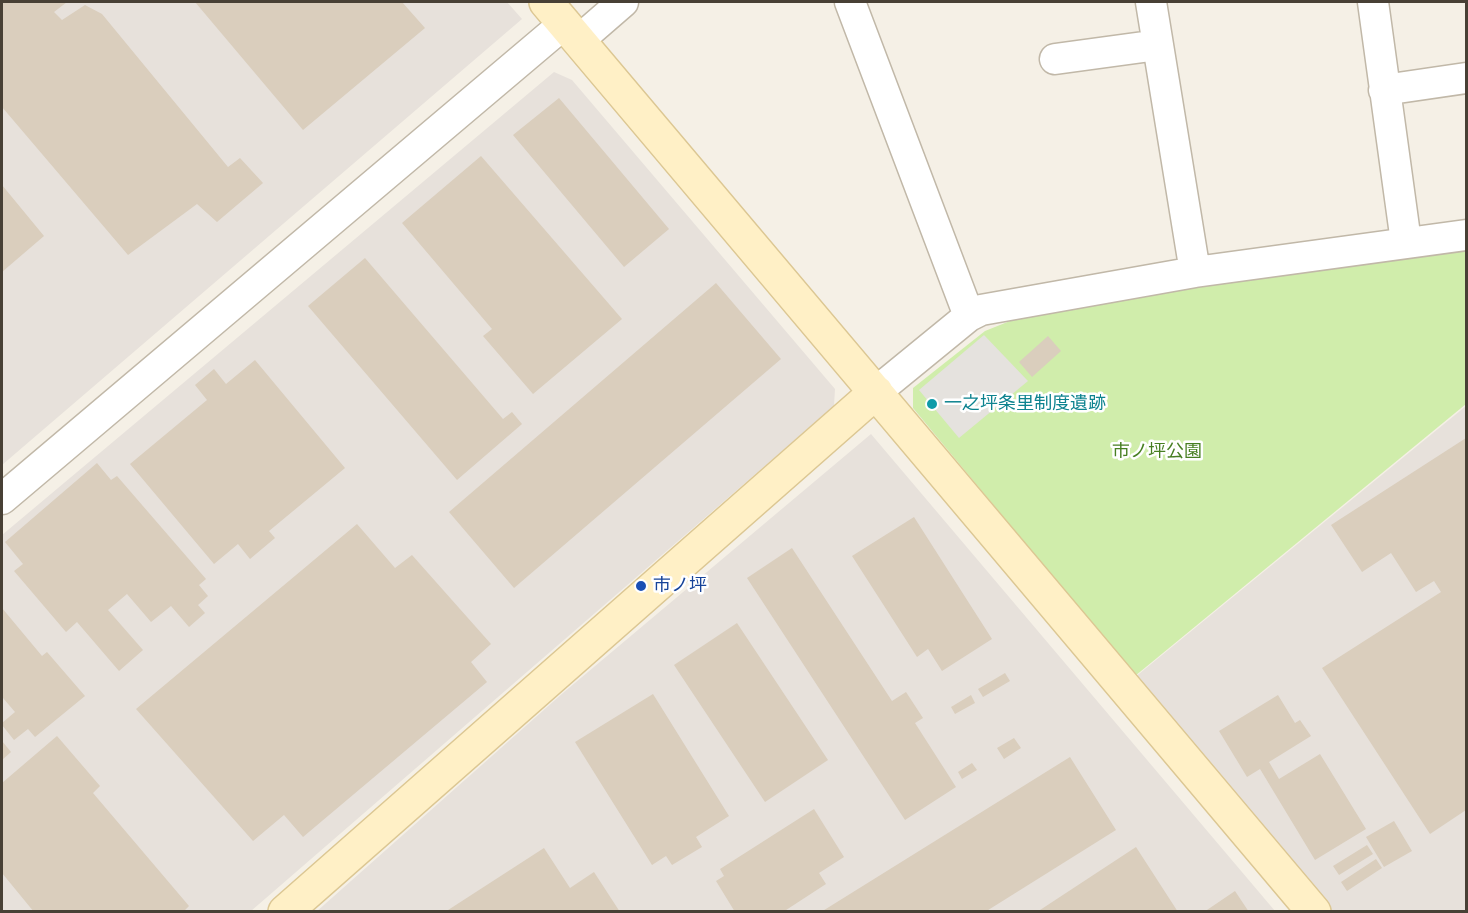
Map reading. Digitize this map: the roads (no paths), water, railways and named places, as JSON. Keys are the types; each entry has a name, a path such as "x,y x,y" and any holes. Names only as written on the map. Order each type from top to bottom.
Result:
{"street":[{"path":"2,499 563,22 623,2"},
{"path":"850,2 969,316"},
{"path":"1151,2 1195,272"},
{"path":"1373,2 1406,242"},
{"path":"563,22 1314,912"},
{"path":"1055,59 1158,45"},
{"path":"1384,90 1467,78"},
{"path":"285,912 876,392 969,316 981,310 1195,272 1467,234"}],"place":[{"name":"一之坪条里制度遺跡","path":"932,404"},
{"name":"市ノ坪","path":"641,586"}],"park label":[{"name":"市ノ坪公園","path":"1157,452"}]}
